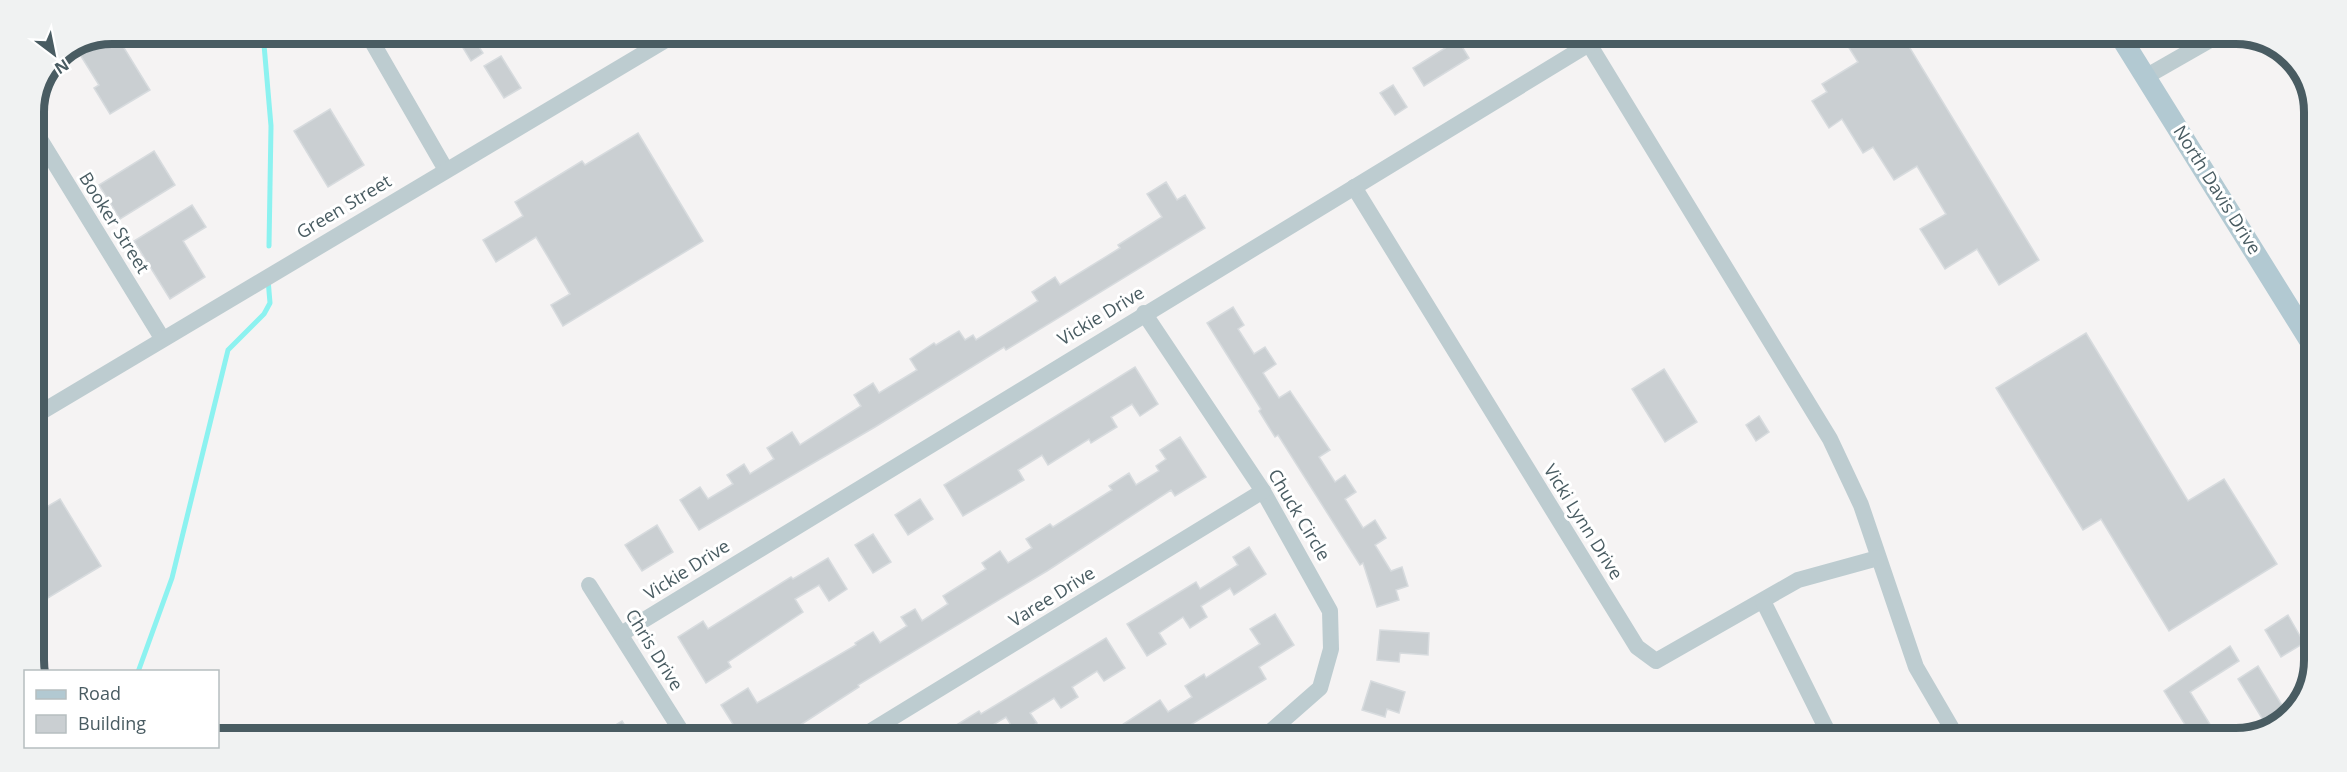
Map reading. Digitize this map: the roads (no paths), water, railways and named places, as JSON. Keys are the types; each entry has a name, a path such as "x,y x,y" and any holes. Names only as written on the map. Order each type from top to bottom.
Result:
{"main road":[{"name":"North Davis Drive","path":"2125,43 2303,330"}],"street":[{"path":"373,43 446,170"},
{"name":"Green Street","path":"44,411 661,43"},
{"name":"Vickie Drive","path":"621,634 1589,43"},
{"path":"1598,43 1830,440 1861,505 1916,667 1952,728"},
{"path":"2147,76 2205,43"},
{"name":"Booker Street","path":"43,144 162,338"},
{"name":"Vicki Lynn Drive","path":"1354,187 1637,646 1656,662 1798,580 1878,558"},
{"name":"Chuck Circle","path":"1144,313 1263,490 1330,611 1331,650 1320,688 1274,728"},
{"name":"Varee Drive","path":"878,728 1263,490"},
{"name":"Chris Drive","path":"589,585 679,728"},
{"path":"1763,601 1827,728"}],"waterway":[{"path":"264,43 271,126 269,246"},
{"path":"139,670 172,578 228,350 264,314 270,303 268,279"}]}
